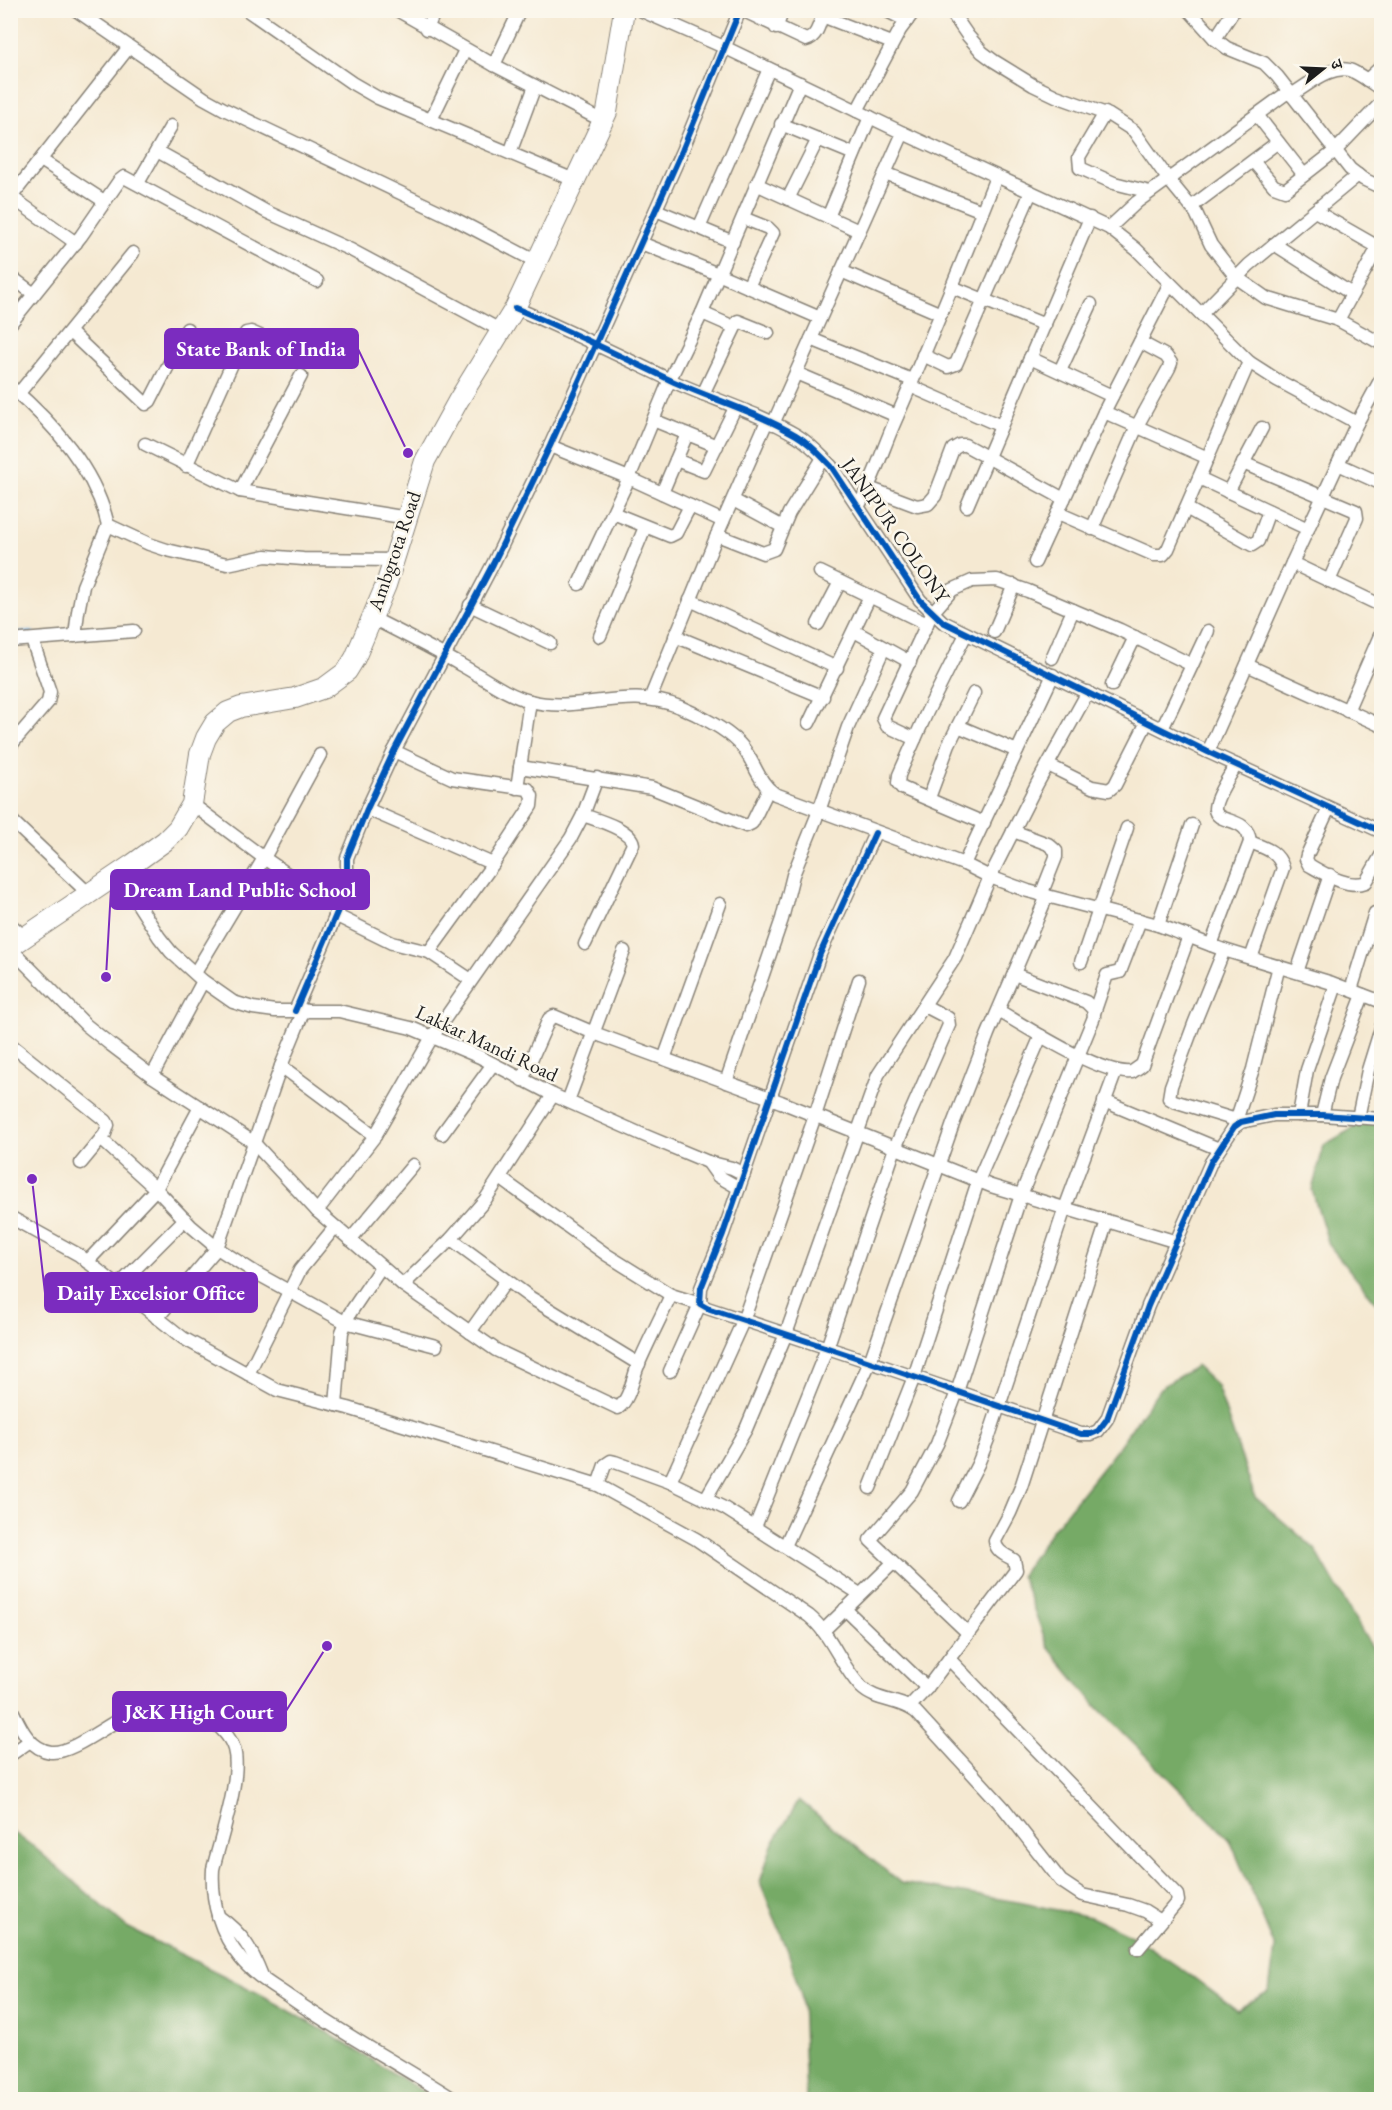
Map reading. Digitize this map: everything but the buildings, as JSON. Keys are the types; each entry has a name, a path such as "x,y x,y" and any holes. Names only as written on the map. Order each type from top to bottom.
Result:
{"main road":[{"name":"Ambgrota Road","path":"15,944 119,874 165,841 178,828 192,804 200,754 206,738 215,723 228,712 241,707 295,698 324,688 347,671 372,618 395,560 420,473 435,441 515,308 603,121 609,103 624,12"}],"street":[{"path":"76,10 204,98 224,109 453,218 537,262"},
{"path":"247,10 367,92 574,180"},
{"path":"397,10 465,50 603,121"},
{"path":"427,29 435,10"},
{"path":"494,65 520,10"},
{"path":"157,1318 217,1248 299,1010 346,889 347,858 367,809 394,751 493,564 550,446 656,210 741,10 776,28 800,38 810,39 816,33 823,13 892,44"},
{"path":"776,28 783,10"},
{"path":"857,111 892,44 911,16 885,10"},
{"path":"950,10 968,36 994,62 1033,85 1056,96 1105,113 1134,131 1191,207 1200,220 1211,245 1236,277 1266,298 1338,320 1382,344"},
{"path":"1215,39 1234,10"},
{"path":"1190,11 1215,39 1227,48 1264,63 1277,76 1350,169 1382,188"},
{"path":"624,12 726,48 996,177 1109,228 1136,249 1249,362 1277,380 1358,423"},
{"path":"76,243 11,196 129,47"},
{"path":"431,120 465,50"},
{"path":"1367,80 1382,66"},
{"path":"699,228 770,69"},
{"path":"1109,228 1150,192 1257,115 1289,93 1326,74 1340,69 1354,72 1382,90"},
{"path":"579,584 629,478 670,379 702,313 800,83"},
{"path":"510,153 536,86"},
{"path":"1253,161 1274,186 1281,190 1288,188 1335,151 1382,102"},
{"path":"1105,113 1079,157 1080,168 1114,183 1150,192"},
{"path":"1257,115 1304,175"},
{"path":"828,217 870,117"},
{"path":"782,124 854,154"},
{"path":"138,183 171,126"},
{"path":"650,699 723,521 770,422 796,374 903,133"},
{"path":"788,199 818,139"},
{"path":"1191,207 1278,142"},
{"path":"156,151 267,212 351,250 502,331"},
{"path":"40,160 104,201"},
{"path":"885,173 982,211"},
{"path":"1201,314 1236,277 1358,175"},
{"path":"10,324 76,243 104,201 124,177 316,281"},
{"path":"858,507 869,488 996,177"},
{"path":"756,184 859,231"},
{"path":"923,355 948,367 956,364 1031,192"},
{"path":"656,210 733,242"},
{"path":"1315,211 1380,244 1338,320"},
{"path":"743,218 768,228 773,233 748,287"},
{"path":"967,506 1090,218"},
{"path":"641,243 820,318"},
{"path":"1274,244 1352,294"},
{"path":"75,636 83,586 108,525 99,495 81,464 43,417 15,389 70,332 133,253"},
{"path":"841,271 940,314"},
{"path":"10,276 34,294"},
{"path":"1035,562 1104,412 1170,284"},
{"path":"952,287 1044,325"},
{"path":"1060,372 1091,304"},
{"name":"JANIPUR COLONY","path":"515,308 797,436 831,466 930,618 944,622 1208,752 1382,832"},
{"path":"702,313 734,327"},
{"path":"703,394 738,321 768,333"},
{"path":"70,332 146,404 150,401 187,329"},
{"path":"186,466 246,333 251,332 267,339"},
{"path":"811,339 1001,426"},
{"path":"1092,529 1137,426 1171,363 1166,356 1140,342"},
{"path":"1030,358 1112,396"},
{"path":"1058,513 1161,556 1168,549 1249,362"},
{"path":"796,374 897,416"},
{"path":"240,491 301,376"},
{"path":"1208,752 1323,496 1382,377"},
{"path":"676,460 704,471 735,408"},
{"path":"1104,412 1208,458"},
{"path":"653,420 717,446"},
{"path":"1228,492 1262,428"},
{"path":"662,493 687,434"},
{"path":"145,444 240,491 408,518"},
{"path":"869,488 902,501 923,506 932,501 935,496 955,447 965,445 1064,499"},
{"path":"550,446 629,478 723,521"},
{"path":"717,535 754,550 769,552 774,549 794,505 823,458"},
{"path":"1244,463 1353,508 1358,515 1329,581"},
{"path":"1338,464 1382,484"},
{"path":"1199,478 1308,529"},
{"path":"733,500 783,527"},
{"path":"613,513 670,536 676,533 690,506"},
{"path":"1186,508 1252,544 1258,541 1269,511"},
{"path":"108,525 158,547 227,564 266,556 303,559 395,560"},
{"path":"600,636 645,526"},
{"path":"1292,563 1382,606"},
{"path":"820,572 870,596 930,618"},
{"path":"915,739 887,726 883,718 930,618 952,590 972,580 997,580 1014,585 1192,665"},
{"path":"818,624 840,582"},
{"path":"994,632 1014,585"},
{"path":"810,723 870,596"},
{"path":"690,600 837,668"},
{"path":"470,605 550,643"},
{"path":"1052,658 1073,610"},
{"path":"372,618 444,655 515,696 530,701 561,704 622,697 650,699 680,707 731,737 745,752 768,790 775,794 1044,896 1158,925 1224,950 1298,972 1382,1002"},
{"path":"10,641 134,631"},
{"path":"854,631 910,662"},
{"path":"1162,729 1208,631"},
{"path":"1347,711 1382,631"},
{"path":"966,634 915,739 899,775 898,783 902,788 984,823"},
{"path":"675,636 823,697"},
{"path":"1112,685 1135,638"},
{"path":"10,746 48,702 50,692 32,640"},
{"path":"726,1082 782,919 793,875 819,811 848,727 884,648"},
{"path":"1247,665 1382,726"},
{"path":"964,864 1053,675"},
{"path":"706,1498 746,1429 786,1334 878,1075 955,958 990,877 1013,831 1088,692"},
{"path":"929,798 974,693"},
{"path":"517,788 530,701"},
{"path":"1048,765 1092,787 1109,790 1115,785 1147,722"},
{"path":"958,726 1017,752"},
{"path":"394,751 452,778 528,789 533,802 493,864 429,952"},
{"path":"152,1076 199,977 320,754"},
{"path":"1211,945 1250,842 1250,835 1245,827 1220,817 1215,810 1218,799 1236,765"},
{"path":"520,767 652,788 746,826 752,823 768,790"},
{"path":"317,1211 375,1136 432,1037 564,848 583,815 597,778"},
{"path":"192,804 336,912 392,943 429,952 471,980"},
{"path":"1329,808 1306,859 1309,865 1348,884 1356,885 1366,882 1382,854"},
{"path":"367,809 493,864"},
{"path":"583,815 627,832 633,843 585,944"},
{"path":"10,819 89,894"},
{"path":"1158,925 1192,825"},
{"path":"1081,962 1127,828"},
{"path":"785,1546 870,1362 939,1165 988,1034 1044,896 1056,851 1048,844 1013,831"},
{"path":"669,1371 700,1304 701,1288 723,1234 820,954 875,832"},
{"path":"1250,842 1275,853 1283,868 1251,958"},
{"name":"Lakkar Mandi Road","path":"119,874 171,952 199,977 233,1002 275,1011 326,1010 390,1021 493,1064 553,1095 708,1162"},
{"path":"1298,972 1330,875"},
{"path":"664,1059 720,904"},
{"path":"1322,1115 1357,993 1375,913"},
{"path":"968,1633 870,1540 905,1500 937,1444 957,1392 1021,1195 1079,1056 1105,978 1109,974 1120,972 1140,920"},
{"path":"10,924 15,944 86,1025 152,1076 253,1142 317,1211 381,1267 496,1350 618,1408 628,1392 671,1295"},
{"path":"999,1011 1079,1056 1116,1071 1132,1072 1142,1065 1188,936"},
{"path":"1224,950 1194,1024 1171,1086 1169,1098 1235,1123 1274,1115 1382,1119"},
{"path":"567,1101 624,951"},
{"path":"500,1178 607,1255 671,1295 1044,1422 1081,1434 1091,1434 1098,1431 1104,1424 1148,1306 1211,1162 1235,1123 1253,1069 1279,966"},
{"path":"1014,974 1086,1002 1094,1013"},
{"path":"670,1482 743,1321 815,1116 859,981"},
{"path":"1299,1115 1307,1070 1336,985"},
{"path":"755,1527 827,1348 895,1148 949,1025 948,1018 925,1006"},
{"path":"522,1080 551,1016 558,1017 594,1033 857,1132 978,1181 1177,1242"},
{"path":"1358,1118 1368,1070 1382,1025"},
{"path":"870,1488 914,1377 978,1181 1041,1036"},
{"path":"10,1044 106,1121 108,1129 81,1162"},
{"path":"442,1134 493,1064"},
{"path":"281,1066 375,1136"},
{"path":"959,1501 978,1464 1065,1208 1116,1071"},
{"path":"403,1285 475,1213 553,1095"},
{"path":"1104,1101 1220,1149"},
{"path":"87,1262 156,1189 200,1107"},
{"path":"101,1139 217,1248 288,1292 345,1322 436,1346"},
{"path":"708,1162 732,1168 744,1174"},
{"path":"708,1162 718,1176 739,1188"},
{"path":"351,1240 413,1165"},
{"path":"10,1217 59,1243 87,1262 183,1338 253,1377 291,1395 336,1405 598,1485 696,1539 809,1616 824,1630 862,1687 878,1698 909,1707 1003,1807 1061,1881 1082,1895 1128,1905 1145,1911 1161,1921"},
{"path":"118,1286 185,1220"},
{"path":"909,1707 927,1688 1016,1570 1014,1560 999,1551 995,1541 1016,1501 1044,1422 1107,1221"},
{"path":"253,1377 288,1292 305,1262 335,1227"},
{"path":"451,1239 506,1281 639,1364"},
{"path":"336,1405 340,1344 345,1322 381,1267"},
{"path":"470,1332 506,1281"},
{"path":"598,1485 605,1465 610,1461 670,1482 706,1498 860,1594"},
{"path":"824,1630 892,1563"},
{"path":"845,1609 927,1688"},
{"path":"949,1659 1177,1895 1178,1901 1138,1949"},
{"path":"10,1706 30,1742 53,1752 79,1743 136,1711 159,1707 183,1707 199,1712 214,1722 234,1748 236,1768 213,1869 213,1899 217,1916 247,1942 263,1978 327,2023 454,2100"},
{"path":"10,1755 30,1742"}],"green space":[{"path":"1381,1112 1381,1307 1329,1245 1312,1190 1324,1145"},
{"path":"1196,1366 1217,1386 1255,1497 1315,1549 1381,1660 1381,2099 806,2099 802,1999 788,1951 760,1882 772,1845 799,1800 901,1883 1018,1902 1091,1917 1134,1937 1237,2010 1269,1991 1275,1948 1230,1840 1097,1707 1048,1647 1021,1575 1050,1533 1114,1453 1160,1388"},
{"path":"10,1830 34,1847 127,1927 262,1995 435,2099 11,2099"}],"waterway":[{"path":"10,634 32,633"}],"cycle path":[{"path":"295,1011 347,889 347,858 367,809 394,751 493,564 550,446 682,151 740,10"},
{"path":"515,308 670,380 766,419 801,438 831,466 920,600 943,622 1208,752 1382,832"},
{"path":"875,833 820,954 723,1234 701,1288 700,1304 707,1308 1081,1434 1091,1434 1098,1431 1107,1419 1148,1306 1211,1162 1234,1127 1241,1122 1274,1115 1382,1119"}],"place":[{"name":"State Bank of India","path":"408,453"},
{"name":"Dream Land Public School","path":"106,977"},
{"name":"Daily Excelsior Office","path":"32,1179"},
{"name":"J&K High Court","path":"327,1646"}]}
